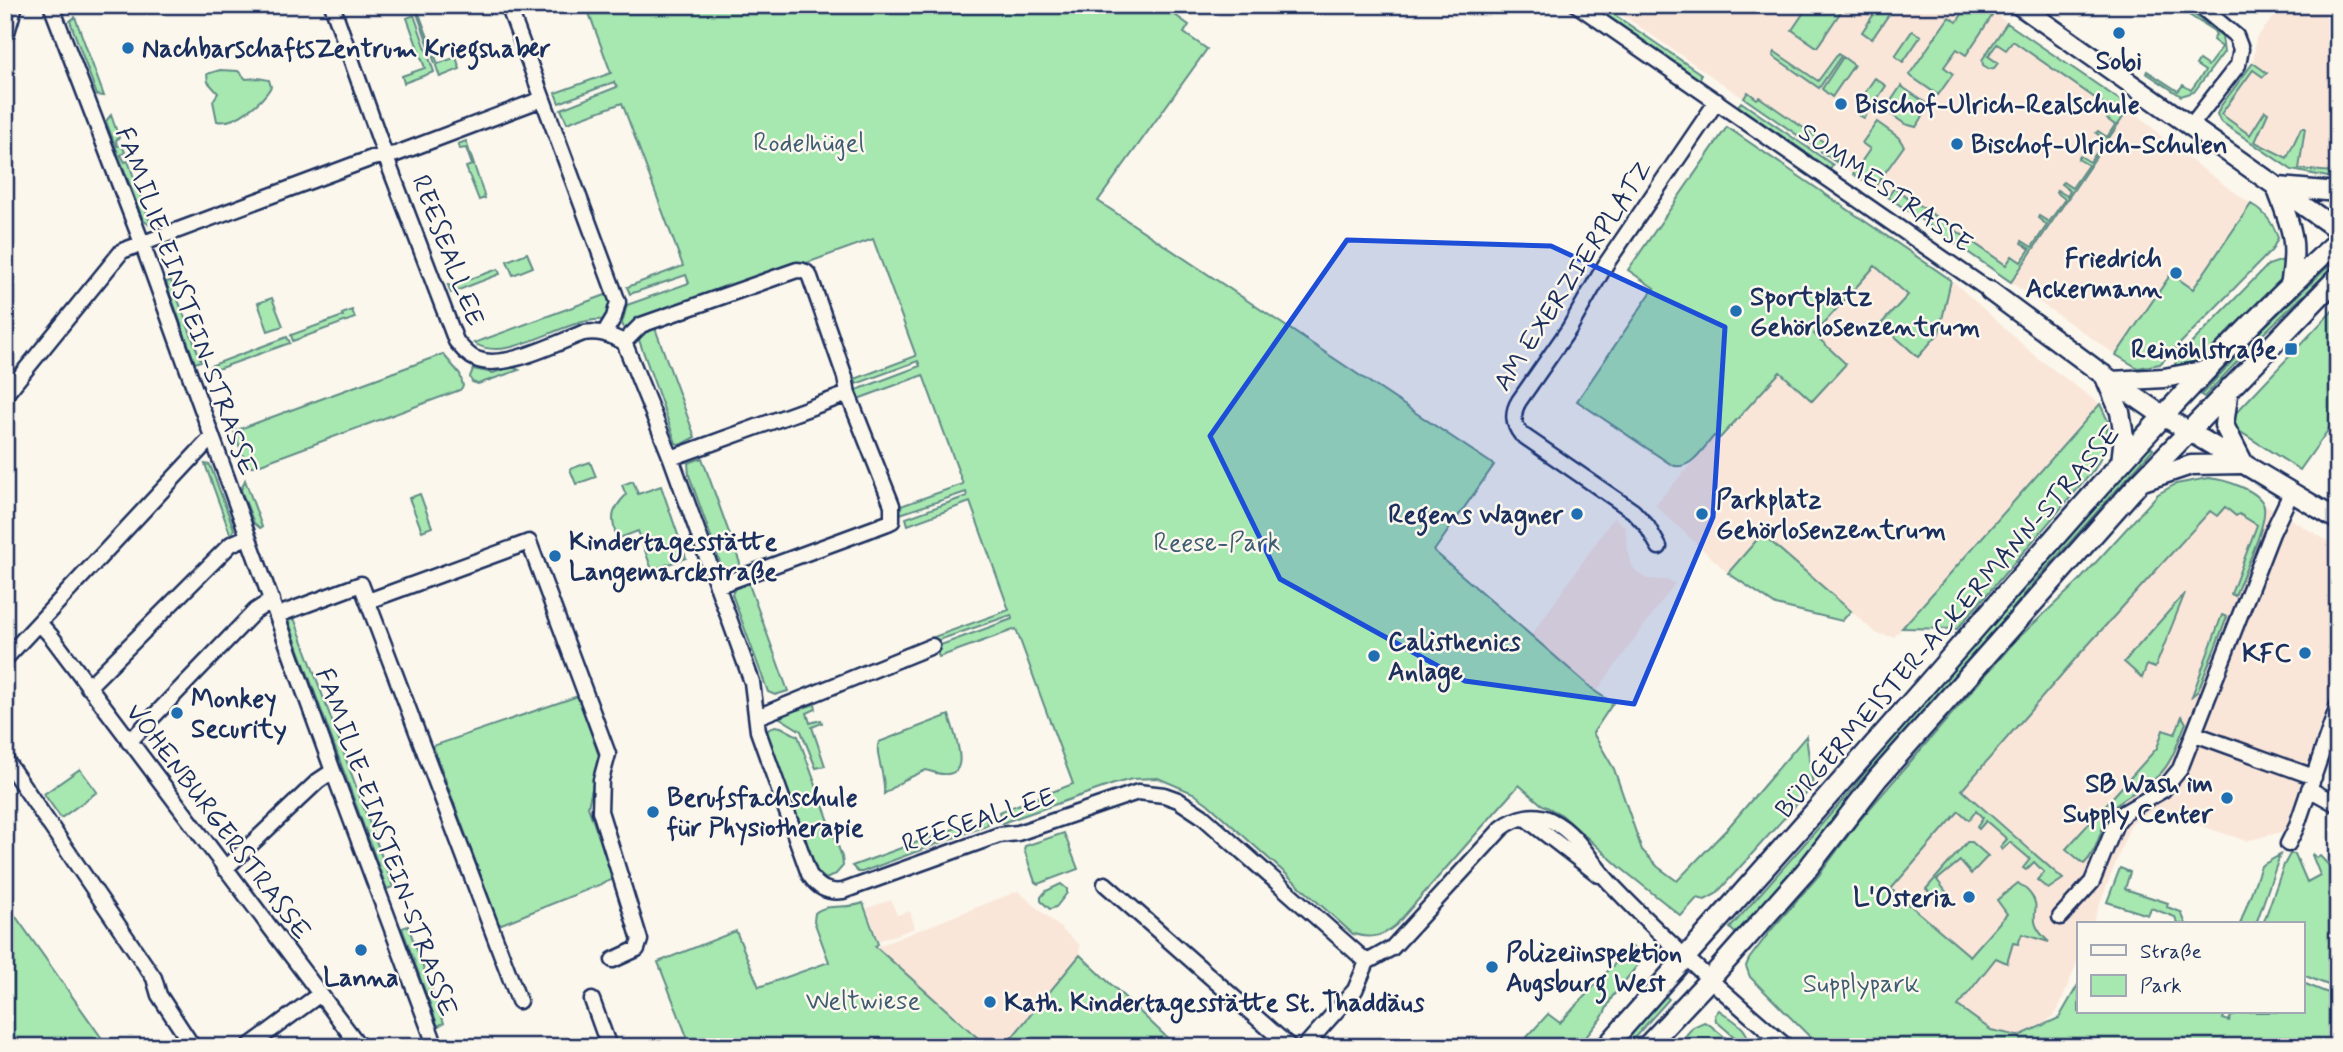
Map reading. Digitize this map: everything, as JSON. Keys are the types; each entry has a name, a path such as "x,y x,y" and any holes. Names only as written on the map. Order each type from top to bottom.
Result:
{"main road":[{"name":"BÜRGERMEISTER-ACKERMANN-STRASSE","path":"1606,1047 2121,462 2207,370 2338,241"},
{"name":"BÜRGERMEISTER-ACKERMANN-STRASSE","path":"1646,1047 1805,872 1878,778 2140,482 2338,278"}],"street":[{"path":"7,29 13,5"},
{"path":"7,29 28,5"},
{"name":"FAMILIE-EINSTEIN-STRASSE","path":"51,5 142,243 247,537 436,1047"},
{"name":"REESEALLEE","path":"332,5 385,155 456,341 474,359 487,363 505,362 583,333 605,332"},
{"path":"508,5 618,302 614,317 605,332 624,342 641,325 797,270 803,270 810,277 845,377 848,394 892,505 892,521 717,586"},
{"name":"SOMMESTRASSE","path":"1577,5 1990,291 2163,416 2338,520"},
{"path":"2020,5 2338,230"},
{"path":"2190,127 2238,65 2241,49 2236,36 2199,5"},
{"path":"5,395 122,251 542,99"},
{"name":"AM EXERZIERPLATZ","path":"1659,547 1633,511 1521,434 1514,412 1569,329 1606,264 1717,101"},
{"path":"2276,187 2338,192"},
{"path":"2276,187 2292,230 2294,259 2290,286"},
{"path":"2318,297 2338,291"},
{"name":"REESEALLEE","path":"624,342 671,458 752,682 758,732 809,874 815,884 827,892 843,891 999,835 1018,833 1128,794 1149,792 1178,800 1202,816 1367,962"},
{"path":"2121,462 2124,436 2120,412 2108,378 2164,377 2207,370"},
{"path":"2140,482 2191,466 2244,464 2224,425 2230,388"},
{"path":"671,458 848,394"},
{"path":"5,659 211,438"},
{"path":"2060,917 2092,883 2116,823 2124,812 2163,790 2173,780 2195,734 2272,533 2292,491"},
{"path":"88,687 231,544 247,537"},
{"path":"368,601 529,542 608,754 601,780 600,811 640,940 637,949 613,960"},
{"path":"278,615 361,584 519,1001"},
{"path":"130,742 255,611 272,600"},
{"name":"VOHENBURGERSTRASSE","path":"40,624 360,1047"},
{"path":"757,716 932,646"},
{"path":"2288,844 2296,828 2338,705"},
{"path":"2195,734 2311,783 2338,806"},
{"path":"5,759 154,978 159,995 193,1047"},
{"path":"225,869 318,781 333,771"},
{"path":"1304,1047 1355,990 1367,962 1392,948 1502,828 1513,819 1525,817 1607,881 1687,958 1787,1047"},
{"path":"1104,884 1290,1047"},
{"path":"248,1047 320,994"},
{"path":"593,1000 609,1047"}],"highlighted area":[{"path":"1347,240 1551,246 1725,327 1713,517 1634,704 1465,681 1280,579 1210,436"}],"shaded area":[{"name":"Bischof-Ulrich-Schulen","path":"1608,5 1982,5 2130,107 2174,148 2251,204 2192,289 2171,275 2116,355"},
{"path":"2284,5 2338,5 2338,179 2302,173 2281,164 2218,118 2220,107 2253,63 2256,38"},
{"path":"1893,242 1954,282 2035,356 2100,404 1894,637 1877,634 1762,534 1728,573 1655,505 1715,437 1721,440"},
{"path":"2227,482 2338,547 2338,672 2285,831 2246,841 2154,810 2131,824 2093,922 2077,922 2077,963 2057,1012 2041,1027 2019,1036 1991,1030 1958,1006 1876,884"},
{"path":"1614,517 1625,527 1629,559 1634,569 1647,579 1675,583 1596,692 1531,636"},
{"name":"Kath. Kindertagesstätte St. Thaddäus","path":"1018,891 1080,945 1079,957 1004,1047 988,1047 876,947"},
{"path":"891,900 897,915 910,911 915,928 878,941 867,908"}],"green space":[{"path":"414,5 424,5 417,8 438,64 456,57 460,69 440,77"},
{"name":"Reese-Park","path":"586,5 1161,5 1189,25 1184,33 1207,49 1098,201 1494,465 1434,551 1596,692 1613,703 1593,733 1614,769 1642,850 1658,867 1677,881 1726,830 1806,736 1813,786 1716,894 1705,900 1697,898 1681,916 1621,868 1562,815 1541,804 1519,785 1396,925 1386,932 1370,937 1353,934 1208,804 1193,793 1158,778 1132,779 1114,784 1002,823 999,812 1073,784 1016,629 939,657 935,647 1012,619 1011,615 933,642 931,638 1009,610 970,502 908,525 906,518 967,496 966,492 897,515 898,507 963,484 923,375 855,400 854,391 920,366 918,361 856,384 855,379 916,356 873,239 624,329 622,323 627,305 689,283 686,275 630,294 627,287 683,266 622,103 567,123 561,109 617,87 614,82 559,103 555,93 611,73"},
{"path":"1592,5 1600,5 1701,74 1701,77 1699,79"},
{"path":"1809,5 1844,7 1817,47 1792,30"},
{"path":"1880,5 1894,7 1872,39 1862,32"},
{"path":"1968,5 1979,5 1976,10 1982,14 1990,11 1994,13 1966,55 1957,49 1944,67 1953,74 1938,95 1909,75 1949,17 1957,22"},
{"path":"2191,12 2222,36 2224,52 2194,92 2181,96 2146,73 2147,71 2178,91 2183,85 2191,90 2205,71 2196,65 2199,60 2208,66 2222,47 2213,40 2216,35 2214,31 2189,15"},
{"path":"414,15 434,72 404,83 402,76 425,68 407,18"},
{"path":"75,17 104,96 97,95 70,21"},
{"path":"2007,23 2130,107 2011,282 1888,197 1894,188 2006,265 2012,256 2021,262 2030,249 2021,243 2022,241 2032,247 2047,225 2039,216 2049,222 2065,199 2057,190 2067,196 2070,191 2061,184 2063,182 2072,188 2088,165 2078,159 2080,156 2090,162 2105,140 2096,133 2098,131 2107,137 2115,125 2107,119 2112,110 2013,41 2006,50 1997,44 1988,56 1998,63 1994,68 1989,69 1983,65 1982,60"},
{"path":"1912,31 1921,36 1903,62 1895,56"},
{"path":"1775,52 1818,81 1838,54 1841,56 1819,88 1773,56"},
{"path":"1843,57 1854,65 1832,97 1822,89"},
{"path":"2253,63 2267,73 2263,77 2253,70 2221,114 2250,135 2265,111 2268,113 2255,142 2287,158 2301,128 2305,128 2299,169 2333,172 2338,142 2338,179 2292,170 2220,121 2217,114 2220,107"},
{"path":"220,70 238,71 246,79 269,80 271,87 248,111 232,119 217,121 213,101 218,93 208,82 207,74"},
{"path":"1875,78 1886,86 1864,118 1855,113 1858,109 1855,107"},
{"path":"1901,86 1930,106 1916,127 1905,124 1885,110"},
{"path":"1748,92 1831,147 1830,149 1840,155 1836,162 1744,98"},
{"path":"1741,102 1833,165 1827,174 1810,161 1811,156 1738,106"},
{"path":"111,115 119,138 116,140 117,146 122,145 125,152 121,155 125,162 128,161 152,227 143,220 106,121"},
{"path":"1877,122 1898,137 1904,146 1874,188 1853,174 1870,149 1862,143"},
{"name":"Sportplatz Gehörlosenzentrum","path":"1727,127 1951,280 1939,333 1918,357 1881,324 1908,295 1875,266 1814,334 1846,364 1812,401 1780,372 1720,438 1714,436 1696,458 1685,465 1672,465 1577,401 1654,288 1628,270"},
{"path":"466,141 485,198 479,200 466,167 472,165 466,148 460,149 458,144"},
{"path":"2251,204 2264,214 2276,233 2278,238 2272,250 2160,364 2138,368 2116,355 2171,274 2193,289"},
{"path":"527,253 533,267 513,275 507,261"},
{"path":"2289,258 2286,272 2277,286 2211,352 2200,360 2173,371 2177,358 2268,265"},
{"path":"2331,264 2334,266 2265,332 2204,397 2201,395 2262,329"},
{"path":"498,269 500,274 451,293 448,285"},
{"path":"171,281 201,361 195,363 166,282"},
{"path":"611,293 610,307 604,320 572,325 503,349 474,343"},
{"path":"272,298 283,326 268,331 258,303"},
{"path":"2338,305 2338,416 2300,470 2236,429 2231,418"},
{"path":"352,310 355,318 293,341 291,335 343,316 342,314"},
{"path":"655,328 695,437 680,445 676,443 639,340 642,334"},
{"path":"287,337 290,343 212,371 210,366"},
{"path":"443,354 460,374 463,386 460,390 247,467 234,431"},
{"path":"512,367 519,370 478,384 472,382 470,377 473,369 493,373"},
{"path":"2100,404 2108,421 2105,451 2094,470 1957,629 1902,628"},
{"path":"2150,446 2153,449 1861,783 1809,855 1737,935 1730,928 1851,791 1891,738"},
{"path":"702,458 740,563 738,569 733,572 723,571 689,475 688,463"},
{"path":"590,462 596,477 576,484 570,469"},
{"path":"205,464 210,465 234,529 231,536"},
{"name":"Supplypark","path":"2208,478 2223,481 2249,491 2261,501 2264,507 2262,526 2235,596 2231,594 2257,525 2239,514 2236,516 2225,507 2217,516 2210,511 2076,658 1962,790 2063,879 2048,889 2037,880 2044,872 2034,862 2026,870 2023,868 2030,859 2010,842 2002,850 2000,847 2007,839 1986,821 1979,829 1977,827 1983,818 1976,811 1969,820 1959,811 1891,889 1970,956 2007,914 1997,900 2018,883 2030,893 2036,906 2037,927 2049,942 2022,934 2018,944 2013,943 2007,963 1996,958 1958,1006 1991,1030 2019,1036 2059,1018 2077,986 2077,1014 2225,1014 2223,1019 2229,1021 2236,1014 2304,1014 2304,983 2338,997 2338,1047 1820,1047 1750,977 1746,966 1749,959 1819,875 1858,822 2015,641 2079,581 2158,494 2176,484"},
{"path":"245,480 262,527 260,528 254,523 241,490"},
{"path":"633,481 638,494 661,486 686,558 652,570 638,531 617,539 613,521 617,506 626,495 622,485"},
{"path":"420,494 432,527 422,531 409,498"},
{"path":"1762,534 1851,611 1842,621 1776,605 1728,573"},
{"path":"747,579 788,691 775,695 768,692 732,594 736,586"},
{"path":"2185,593 2155,668 2147,665 2142,678 2124,662"},
{"path":"293,615 393,887 387,889 287,617"},
{"path":"2222,615 2227,617 2198,691 2192,696"},
{"path":"578,696 599,756 588,807 614,879 499,925 433,746"},
{"path":"795,704 797,710 815,704 816,709 807,713 810,723 821,720 822,723 812,727 825,766 816,768 801,731 777,716"},
{"path":"949,715 959,749 958,768 952,773 942,774 926,770 904,780 884,794 879,742"},
{"path":"2182,716 2186,723 2168,764 2152,781 2116,806 2084,864 2066,849 2157,748 2163,730 2175,734"},
{"path":"775,726 798,736 842,857 843,866 836,874 826,879 816,871 766,737 768,730"},
{"path":"80,769 97,792 61,818 44,794"},
{"path":"986,817 988,825 862,872 852,866"},
{"path":"1064,833 1078,869 1038,884 1035,882 1025,846"},
{"path":"1967,842 1972,842 1988,856 1971,874 1960,861 1937,880 1951,898 1944,906 1926,889"},
{"path":"2290,854 2295,854 2307,882 2320,875 2313,854 2317,858 2320,856 2338,875 2338,989 2304,975 2304,922 2264,922"},
{"path":"2280,855 2257,922 2241,922 2261,866"},
{"path":"2120,868 2130,872 2125,889 2168,903 2167,907 2181,912 2185,922 2177,922 2175,917 2151,908 2148,915 2107,902"},
{"path":"1061,884 1067,889 1067,893 1056,907 1050,909 1041,901 1041,897 1046,891"},
{"name":"Weltwiese","path":"863,903 878,944 875,946 988,1047 691,1047 658,962 736,931 759,987 829,962 814,921 815,913 826,908"},
{"path":"9,907 108,1047 5,1047 5,909"},
{"path":"408,926 444,1023 438,1026 402,928"},
{"path":"1631,946 1645,956 1612,997 1603,1016 1578,1047 1518,1047 1548,1014 1560,1023"},
{"path":"1080,955 1177,1047 1004,1047"},
{"path":"1663,994 1669,999 1626,1047 1616,1047"},
{"path":"1719,1010 1744,1030 1748,1041 1746,1047 1716,1021 1715,1015"},
{"path":"1704,1022 1737,1047 1728,1043 1724,1047 1676,1047 1693,1027"}],"tram line":[{"path":"5,14 11,5"}],"place":[{"name":"Sobi","path":"2119,33"},
{"name":"NachbarschaftsZentrum Kriegshaber","path":"128,48"},
{"name":"Bischof-Ulrich-Realschule","path":"1841,104"},
{"name":"Bischof-Ulrich-Schulen","path":"1957,144"},
{"name":"Friedrich Ackermann","path":"2176,273"},
{"name":"Sportplatz Gehörlosenzentrum","path":"1736,311"},
{"name":"Reinöhlstraße","path":"2291,349"},
{"name":"Regens Wagner","path":"1577,514"},
{"name":"Parkplatz Gehörlosenzentrum","path":"1702,514"},
{"name":"Kindertagesstätte Langemarckstraße","path":"555,556"},
{"name":"KFC","path":"2305,653"},
{"name":"Calisthenics Anlage","path":"1374,656"},
{"name":"Monkey Security","path":"177,713"},
{"name":"SB Wash im Supply Center","path":"2227,798"},
{"name":"Berufsfachschule für Physiotherapie","path":"653,812"},
{"name":"L'Osteria","path":"1969,897"},
{"name":"Lanna","path":"361,950"},
{"name":"Polizeiinspektion Augsburg West","path":"1492,967"},
{"name":"Kath. Kindertagesstätte St. Thaddäus","path":"990,1002"}],"park label":[{"name":"Rodelhügel","path":"809,142"}]}
